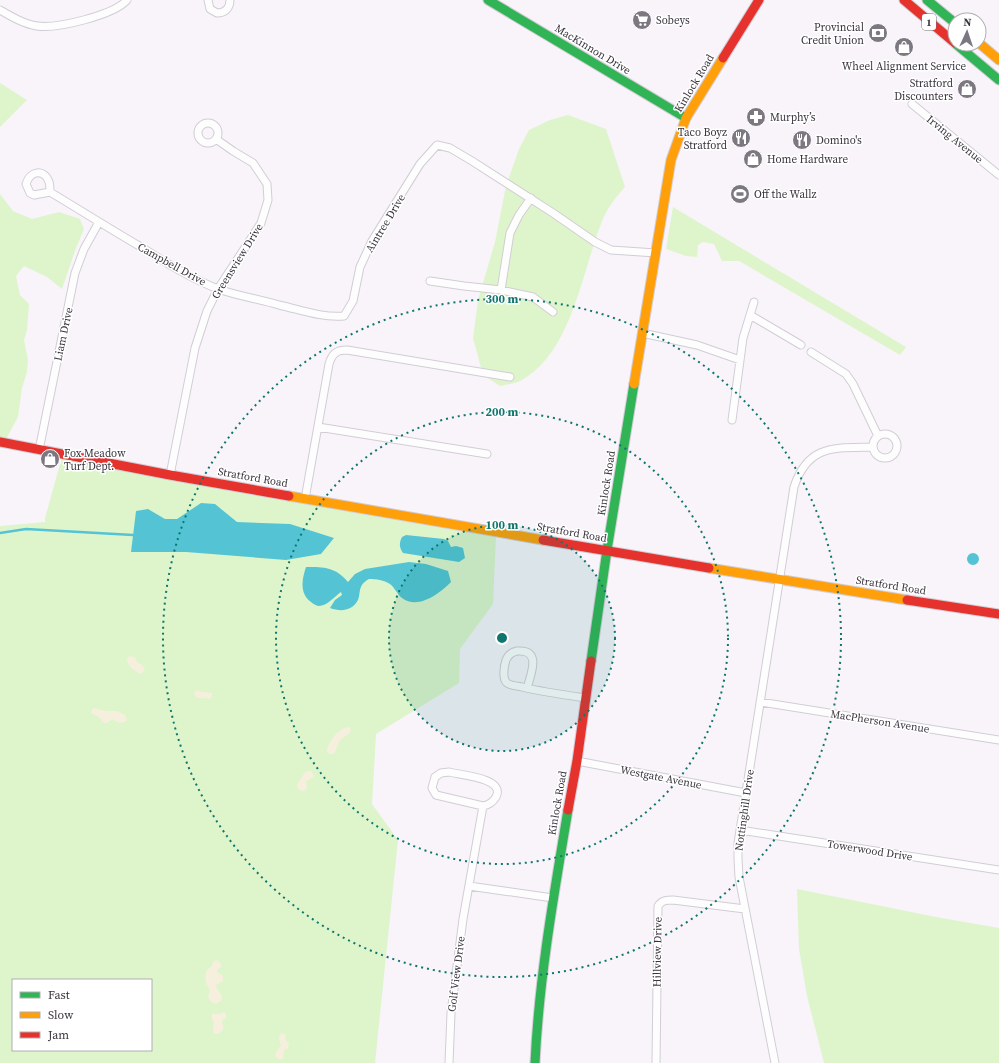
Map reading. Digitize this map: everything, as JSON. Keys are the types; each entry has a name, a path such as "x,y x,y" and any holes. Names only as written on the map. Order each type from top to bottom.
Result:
{"main road":[{"name":"MacKinnon Drive","path":"488,0 686,118"},
{"name":"Kinlock Road","path":"535,1063 537,1024 553,898 577,761 607,550 671,160 686,118 759,0"},
{"name":"1","path":"904,0 947,36"},
{"name":"1","path":"927,0 947,17"},
{"path":"987,50 999,60"},
{"name":"1","path":"966,52 999,80"},
{"name":"Stratford Road","path":"0,442 170,475 305,499 779,580 999,614"}],"street":[{"path":"0,10 21,21 37,26 45,26 104,14 115,10 127,0"},
{"path":"208,0 210,9 217,13 226,11 230,0"},
{"name":"Irving Avenue","path":"912,104 999,175"},
{"name":"Greensview Drive","path":"170,475 195,348 207,311 218,289 261,224 268,200 267,184 253,163 233,151 216,138"},
{"name":"Aintree Drive","path":"349,309 353,301 360,267 372,241 420,164 437,145 450,148 531,198"},
{"name":"Campbell Drive","path":"50,192 167,263 218,289 246,298 332,317 344,316 349,309"},
{"path":"501,290 510,233 519,215 531,198 596,242 611,250 656,253"},
{"name":"Liam Drive","path":"39,450 75,273 84,249 99,222"},
{"path":"430,281 501,290 533,297 553,312"},
{"path":"732,420 743,338 754,302"},
{"path":"750,315 801,345"},
{"path":"642,333 698,345 740,360"},
{"path":"305,499 329,364 331,357 335,352 340,350 355,351 510,377"},
{"path":"811,352 846,374 853,384 878,436"},
{"path":"318,427 487,454"},
{"path":"886,434 893,437 897,444 895,452 890,457 882,458 876,454 873,447 875,439 878,436 886,434"},
{"name":"Nottinghill Drive","path":"775,1063 739,877 738,859 740,830 779,580 794,487 798,474 806,462 819,453 834,448 873,447"},
{"path":"527,688 533,663 532,656 528,652 513,652 508,656 505,662 505,680 508,684 527,688 586,698"},
{"name":"MacPherson Avenue","path":"760,702 999,740"},
{"name":"Westgate Avenue","path":"577,761 746,793"},
{"path":"449,772 487,780 494,784 498,791 496,796 489,805 483,806 436,795 432,788 435,777 441,773 449,772"},
{"name":"Golf View Drive","path":"449,1063 451,1012 463,919 483,806"},
{"name":"Towerwood Drive","path":"740,830 999,870"},
{"path":"469,886 553,898"},
{"name":"Hillview Drive","path":"656,1063 658,906 666,900 673,900 746,908"}],"green space":[{"path":"0,83 27,100 0,127"},
{"path":"568,115 606,129 625,187 607,210 574,308 564,331 552,351 538,368 520,381 500,386 483,375 473,338 478,300 495,242 506,186 519,149 529,130 550,120"},
{"path":"0,194 13,211 32,219 59,212 80,219 84,229 62,289 47,277 24,266 16,276 20,295 29,304 27,330 24,340 28,360 18,417 5,441 0,439"},
{"path":"673,207 906,347 900,355 739,261 722,261 714,244 703,242 698,245 697,257 686,256 666,249"},
{"path":"62,454 253,495 496,537 493,604 460,649 459,683 376,734 372,804 398,840 375,1063 0,1063 0,526 45,522"},
{"path":"797,889 999,928 999,1063 824,1063 807,996 799,949"}],"sand":[{"path":"130,656 135,657 137,662 143,666 145,670 141,674 133,670 130,666 127,658"},
{"path":"197,690 212,693 212,697 209,699 198,698 194,693"},
{"path":"94,708 105,711 116,711 125,715 127,721 120,723 112,719 107,723 104,723 99,717 91,713"},
{"path":"348,727 351,729 350,733 340,740 334,754 329,754 327,751 332,740 341,730"},
{"path":"311,771 314,777 306,781 307,788 303,791 298,789 297,785 305,772"},
{"path":"217,960 221,964 221,967 217,970 217,972 223,976 223,981 216,985 222,1000 216,1004 211,1002 208,997 210,990 205,978 207,970 212,966 213,962"},
{"path":"224,1012 226,1014 226,1018 222,1020 223,1029 218,1034 215,1034 213,1032 214,1022 212,1019 212,1014"},
{"path":"281,1033 286,1034 285,1039 289,1044 288,1048 284,1050 283,1059 279,1059 275,1056 277,1050 281,1046 279,1038"}],"water":[{"path":"201,503 215,504 237,522 290,524 334,538 321,554 286,560 186,552 131,552 136,511 148,509 165,519 177,519"},
{"path":"406,535 444,539 448,541 451,547 456,546 463,548 465,558 459,562 403,553 400,543 402,537"},
{"path":"971,553 975,553 979,559 975,565 971,565 967,561 967,557"},
{"path":"409,562 426,564 448,571 451,582 434,596 415,602 402,598 388,583 380,580 369,579 364,582 361,587 356,604 346,610 330,608 335,600 342,595 341,592 328,603 319,606 307,598 302,586 306,567 329,569 339,573 348,582 355,574 365,569"}],"waterway":[{"path":"0,533 26,529 133,535"}],"traffic: fast":[{"path":"488,0 686,118"},
{"path":"927,0 947,16"},
{"path":"966,52 999,80"},
{"path":"591,661 607,550 634,384"},
{"path":"535,1063 540,999 552,905 568,810"}],"traffic: slow":[{"path":"987,50 999,60"},
{"path":"634,384 671,160 686,118 723,58"},
{"path":"289,496 543,540"},
{"path":"709,568 907,600"}],"traffic: jam":[{"path":"723,58 759,0"},
{"path":"904,0 947,36"},
{"path":"0,442 170,475 289,496"},
{"path":"543,540 709,568"},
{"path":"907,600 999,614"},
{"path":"568,810 577,761 591,661"}],"place":[{"name":"Sobeys","path":"642,20"},
{"name":"Provincial Credit Union","path":"878,33"},
{"name":"Wheel Alignment Service","path":"904,47"},
{"name":"Stratford Discounters","path":"967,89"},
{"name":"Murphy’s","path":"756,117"},
{"name":"Taco Boyz Stratford","path":"741,138"},
{"name":"Domino's","path":"802,140"},
{"name":"Home Hardware","path":"753,159"},
{"name":"Off the Wallz","path":"740,194"},
{"name":"Fox Meadow Turf Dept.","path":"50,459"}]}
